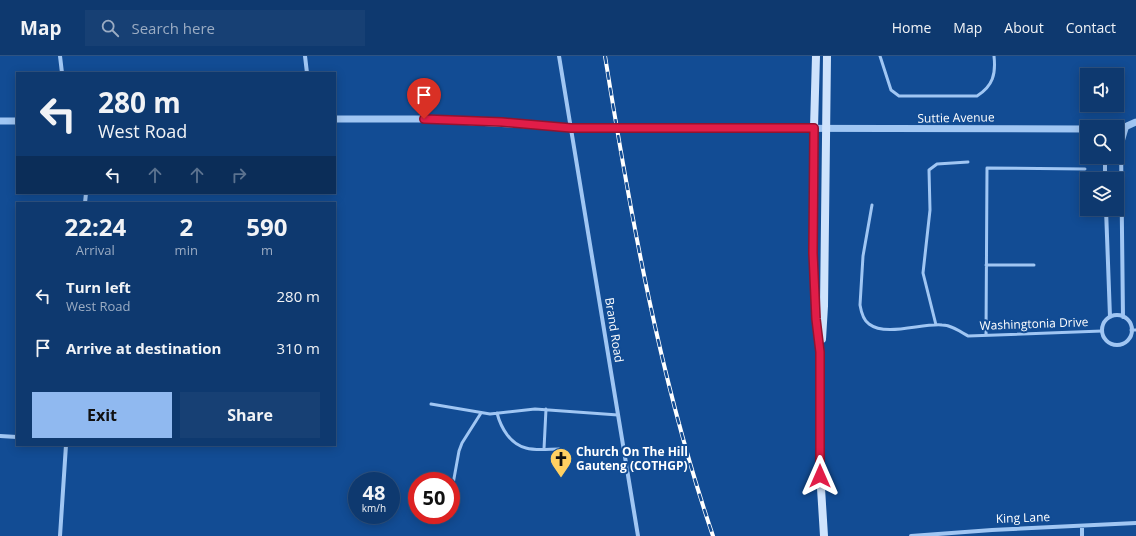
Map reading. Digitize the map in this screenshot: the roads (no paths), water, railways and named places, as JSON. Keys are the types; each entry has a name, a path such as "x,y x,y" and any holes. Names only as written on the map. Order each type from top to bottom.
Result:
{"main road":[{"path":"816,56 813,253 816,319 820,352 820,488 824,536"},
{"path":"820,352 824,324 827,56"}],"street":[{"path":"60,56 62,72"},
{"path":"304,56 307,72"},
{"name":"Brand Road","path":"559,56 638,536"},
{"name":"Suttie Avenue","path":"336,119 424,119 502,122 571,128 1080,129"},
{"path":"0,121 16,121"},
{"path":"1124,127 1136,122"},
{"path":"1121,172 1121,147 1127,126"},
{"path":"1106,216 1110,317"},
{"path":"1122,216 1123,317"},
{"path":"1110,317 1123,317 1129,322 1134,330 1128,340 1116,345 1106,341 1102,331 1104,323 1110,317"},
{"path":"0,436 16,437"},
{"path":"60,536 66,446"},
{"name":"King Lane","path":"911,536 992,530 1136,523"},
{"path":"1082,526 1082,536"},
{"path":"992,530 992,536"}],"lane":[{"path":"880,56 891,90 899,96 977,96 984,91 992,79 995,68 994,56"},
{"path":"872,205 863,256 860,305 866,321 872,326 891,329 936,325 924,283 923,273 930,210 929,170 937,164 968,162"},
{"path":"986,335 987,168 1085,169"},
{"path":"986,265 1034,264"},
{"name":"Washingtonia Drive","path":"936,325 951,327 968,336 1102,331"},
{"path":"431,404 481,413 497,413 524,409 546,409 618,415"},
{"path":"544,449 546,409"},
{"path":"455,472 462,443 481,413"},
{"path":"497,413 504,433 512,441 526,448 559,449"}],"railway":[{"path":"605,56 625,177 662,358 677,418 713,536"}],"place":[{"name":"Church On The Hill Gauteng (COTHGP)","path":"561,478"}]}
